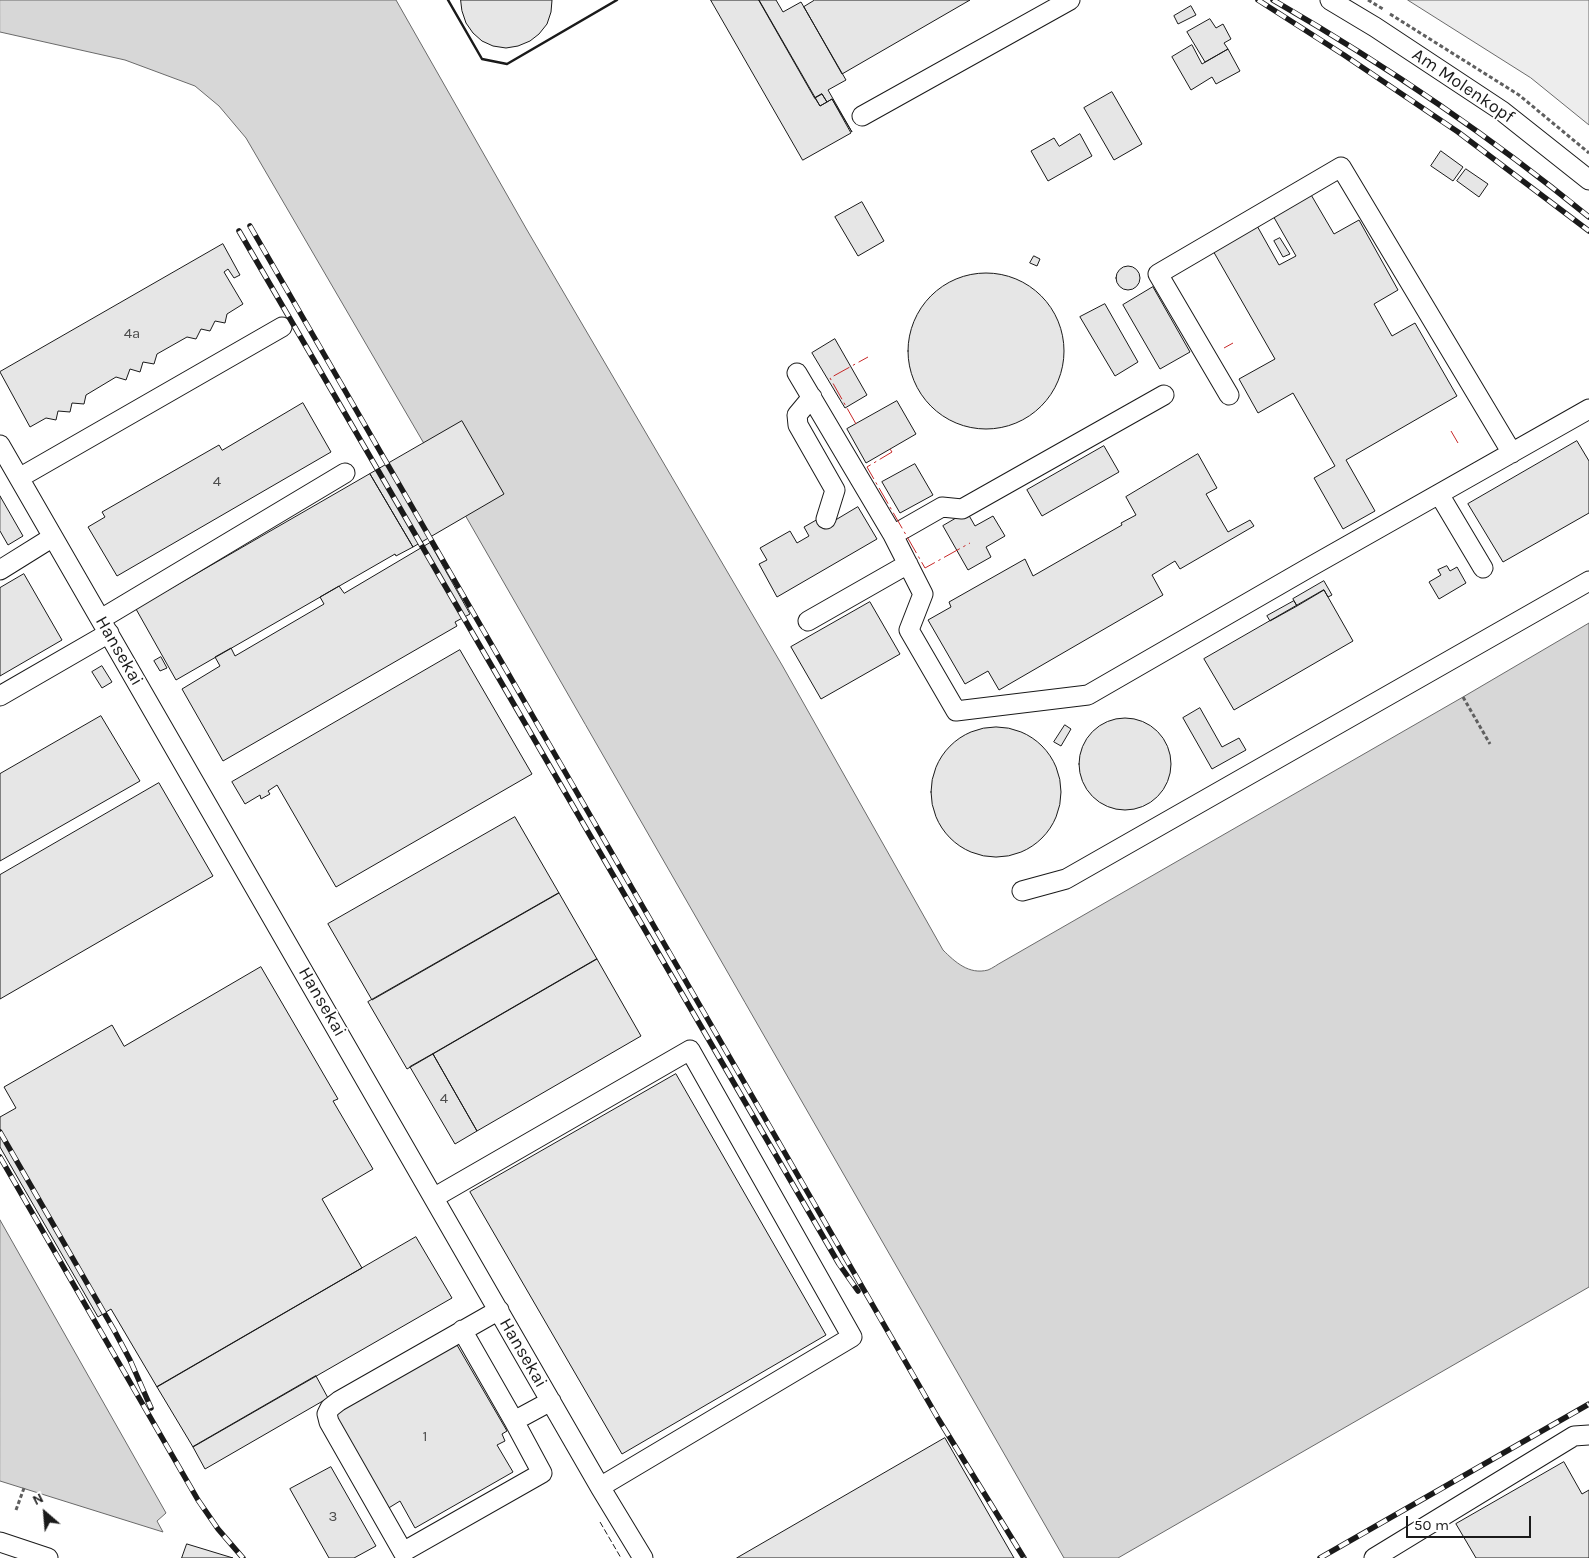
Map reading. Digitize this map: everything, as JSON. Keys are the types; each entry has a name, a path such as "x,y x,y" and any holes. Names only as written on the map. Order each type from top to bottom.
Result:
{"street":[{"path":"862,116 1070,0"},
{"name":"Am Molenkopf","path":"1330,0 1375,27 1502,111 1589,180"},
{"path":"1229,396 1158,274 1341,167 1512,453"},
{"path":"19,478 282,327"},
{"path":"797,373 893,535 923,594 909,630 956,711 1088,695 1589,409"},
{"path":"893,535 942,507 962,508 1164,395"},
{"path":"812,397 797,415 798,425 835,490 826,519"},
{"name":"Hansekai","path":"0,445 435,1198 600,1488 643,1558"},
{"path":"0,696 105,626 345,473"},
{"path":"1439,494 1483,568"},
{"path":"0,570 53,537"},
{"path":"808,621 908,564"},
{"path":"1022,891 1066,879 1589,581"},
{"path":"435,1198 690,1050 852,1337 600,1488"},
{"path":"462,1330 542,1473 404,1552 329,1422 327,1414 330,1408 339,1401 462,1330 499,1310"},
{"path":"514,1421 551,1401"},
{"path":"1374,1558 1574,1436 1589,1435"},
{"path":"0,1542 48,1558"}],"path":[{"path":"1368,0 1519,95 1589,153"},
{"path":"1463,698 1490,744"},
{"path":"16,1510 24,1488"}],"shaded area":[{"path":"0,0 396,0 527,230 782,665 943,950 958,963 969,969 981,971 992,968 1589,623 1589,1287 1118,1558 1064,1558 426,447 246,138 219,106 195,86 125,60 0,32"},
{"path":"1408,0 1589,0 1589,125 1531,78"},
{"path":"0,1220 166,1513 157,1521 163,1532 0,1481"}],"building":[{"path":"461,0 552,0 547,24 539,34 530,41 506,48 493,46 482,41 473,33 466,23"},
{"path":"711,0 759,0 820,106 832,99 851,133 803,160"},
{"path":"759,0 776,0 783,12 801,2 846,80 828,90 852,132 832,99 827,102 822,94 815,98"},
{"path":"815,0 970,0 842,74 804,7"},
{"path":"1191,6 1196,15 1178,24 1174,16"},
{"path":"1210,19 1216,28 1223,24 1231,39 1224,43 1228,49 1205,62 1187,32"},
{"path":"1192,45 1202,64 1228,49 1240,71 1216,84 1212,77 1191,90 1172,57"},
{"path":"1112,92 1142,144 1114,160 1084,108"},
{"path":"822,94 827,102 820,106 815,98"},
{"path":"1080,134 1092,156 1048,181 1031,151 1054,138 1059,146"},
{"path":"1441,151 1463,167 1453,181 1431,166"},
{"path":"1466,169 1488,184 1479,197 1457,181"},
{"path":"1310,193 1334,234 1359,220 1398,290 1374,304 1392,336 1415,323 1457,396 1346,460 1375,511 1343,529 1314,478 1335,466 1293,393 1258,413 1239,379 1275,359 1212,249 1256,224 1279,265 1296,256 1272,214"},
{"path":"862,202 884,241 858,256 835,217"},
{"path":"1280,238 1290,254 1283,257 1274,241"},
{"path":"223,244 240,275 234,278 228,269 224,272 243,304 227,314 225,323 215,321 210,331 201,329 196,339 187,337 157,354 154,364 143,362 140,372 130,369 126,380 116,377 86,395 84,404 72,403 70,412 58,411 56,420 46,418 30,427 0,372"},
{"path":"1034,256 1040,259 1037,266 1030,263"},
{"path":"1128,266 1137,269 1140,278 1137,287 1128,290 1119,287 1116,278 1119,269"},
{"path":"986,273 1016,279 1029,286 1041,296 1051,308 1058,321 1064,351 1058,381 1051,394 1041,406 1029,416 1016,423 986,429 956,423 943,416 931,406 921,394 914,381 908,351 914,321 921,308 931,296 943,286 956,279"},
{"path":"1153,287 1190,352 1160,369 1123,305"},
{"path":"1105,304 1138,362 1115,376 1080,317"},
{"path":"835,339 867,395 845,408 812,353"},
{"path":"897,401 916,434 866,463 847,429"},
{"path":"303,403 331,452 117,576 88,527 105,517 102,512 219,445 222,450"},
{"path":"462,421 504,494 413,547 370,474"},
{"path":"1577,441 1589,461 1589,513 1503,562 1468,504"},
{"path":"1104,446 1119,472 1042,516 1027,490"},
{"path":"1198,454 1217,488 1206,494 1228,532 1250,520 1254,526 1180,569 1175,561 1152,575 1163,595 999,690 988,671 965,684 928,620 951,607 949,602 1025,559 1033,576 1122,525 1121,523 1136,515 1126,497"},
{"path":"915,464 933,495 900,513 882,482"},
{"path":"370,474 413,547 396,556 395,554 176,680 136,609"},
{"path":"0,496 23,536 8,545 0,531"},
{"path":"858,507 877,539 777,597 759,564 767,560 760,548 790,531 797,543 809,536 804,527 818,519 823,527"},
{"path":"967,512 975,526 993,516 1005,536 986,547 991,557 968,570 943,526"},
{"path":"430,543 470,614 455,622 457,626 223,761 182,689 220,666 215,657 231,648 235,656 324,604 320,597 339,586 344,593"},
{"path":"1447,566 1450,571 1457,567 1466,583 1439,599 1429,582 1441,575 1438,570"},
{"path":"24,574 62,640 0,676 0,588"},
{"path":"1324,581 1332,595 1328,597 1324,590 1297,606 1293,599"},
{"path":"1324,590 1353,641 1234,710 1204,659"},
{"path":"1294,601 1297,606 1270,621 1267,616"},
{"path":"870,602 900,654 821,699 791,647"},
{"path":"460,650 532,774 336,887 277,785 268,791 270,794 261,799 260,795 245,804 232,782"},
{"path":"161,657 167,668 160,671 154,661"},
{"path":"102,666 112,682 102,688 92,672"},
{"path":"1200,708 1222,747 1239,738 1246,750 1212,769 1183,718"},
{"path":"101,716 140,781 0,861 0,774"},
{"path":"1125,718 1134,719 1151,726 1163,738 1170,755 1170,773 1163,790 1151,802 1134,809 1125,810 1116,809 1099,802 1087,790 1080,773 1079,764 1080,755 1087,738 1099,726 1116,719"},
{"path":"1065,725 1071,729 1061,746 1054,742"},
{"path":"996,727 1021,732 1042,746 1056,767 1061,792 1056,817 1042,838 1021,852 996,857 971,852 950,838 936,817 931,792 936,767 950,746 971,732"},
{"path":"159,783 213,876 0,999 0,875"},
{"path":"515,817 559,893 372,1000 328,924"},
{"path":"559,893 597,959 407,1069 368,1002"},
{"path":"597,959 641,1036 477,1131 433,1054"},
{"path":"261,967 338,1099 333,1101 373,1169 322,1199 362,1268 157,1387 111,1309 98,1317 0,1147 0,1117 16,1108 4,1087 112,1025 124,1046"},
{"path":"433,1054 477,1131 455,1144 410,1067"},
{"path":"676,1074 826,1335 622,1454 470,1192"},
{"path":"416,1237 452,1298 193,1447 157,1387"},
{"path":"457,1345 507,1431 502,1434 505,1441 497,1445 513,1472 415,1528 400,1501 387,1509 331,1411 441,1347 444,1352"},
{"path":"316,1376 328,1398 205,1469 193,1447"},
{"path":"945,1438 1014,1558 737,1558"},
{"path":"1564,1462 1582,1494 1589,1490 1589,1558 1476,1558 1456,1524"},
{"path":"331,1467 376,1546 354,1558 329,1558 290,1489"},
{"path":"187,1544 233,1558 182,1558"}],"railway":[{"path":"1258,0 1458,132 1589,231"},
{"path":"1273,0 1396,75 1436,102 1552,187 1589,217"},
{"path":"250,226 939,1420 1024,1558"},
{"path":"239,231 839,1264 858,1291"},
{"path":"0,1132 114,1330 130,1360 151,1408"},
{"path":"0,1157 198,1500 218,1529 243,1558"},
{"path":"1320,1558 1589,1404"}],"fence":[{"path":"600,1522 621,1558"}],"wall":[{"path":"448,0 482,59 507,64 617,0"}],"power":[{"path":"1224,348 1233,343"},
{"path":"856,424 830,378 868,357"},
{"path":"1451,431 1458,443"},
{"path":"890,449 892,452 867,467 925,568 970,543"}]}
